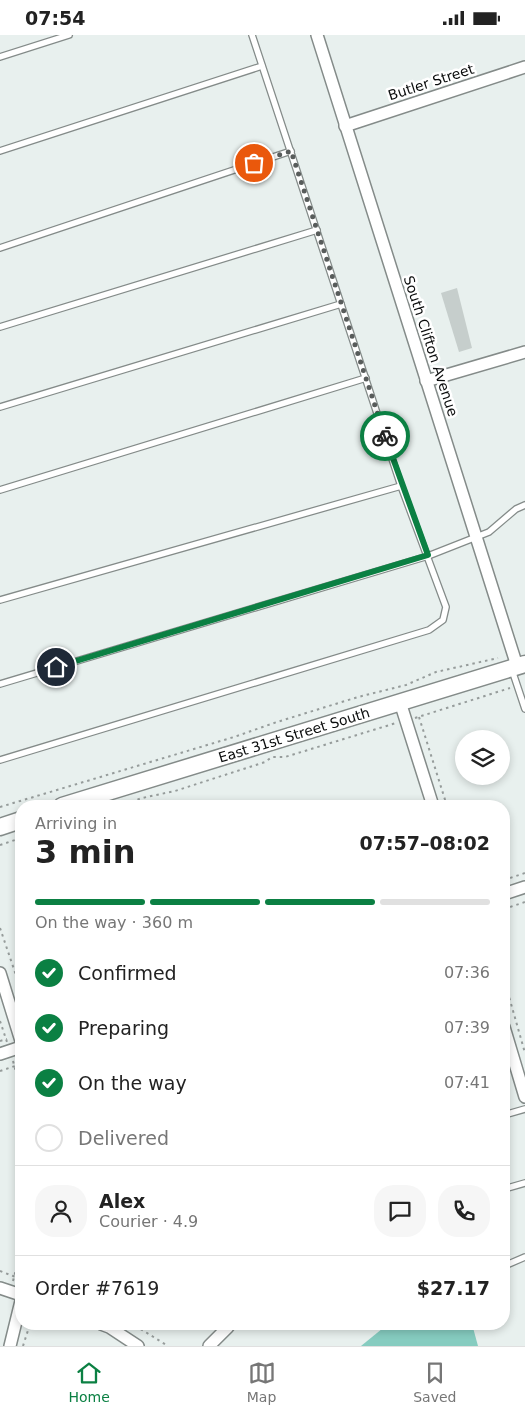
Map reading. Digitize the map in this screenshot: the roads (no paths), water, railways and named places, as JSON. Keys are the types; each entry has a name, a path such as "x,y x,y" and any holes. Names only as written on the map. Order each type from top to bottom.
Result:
{"street":[{"name":"South Clifton Avenue","path":"317,35 517,663"},
{"name":"Butler Street","path":"345,126 525,67"},
{"path":"426,381 525,352"},
{"name":"East 31st Street South","path":"82,800 400,702 517,663"},
{"path":"400,702 431,800"},
{"path":"0,827 15,822"},
{"path":"510,892 525,887"},
{"path":"0,973 15,1022"},
{"path":"510,1047 525,1097"},
{"path":"0,1054 15,1049"},
{"path":"0,1288 15,1293"},
{"path":"10,1346 15,1326"},
{"path":"113,1330 138,1346"},
{"path":"210,1346 225,1330"}],"lane":[{"path":"0,57 69,35"},
{"path":"0,760 429,630 443,620 446,607 401,486 252,35"},
{"path":"0,151 262,66"},
{"path":"0,248 291,151"},
{"path":"0,327 317,230"},
{"path":"0,407 341,304"},
{"path":"0,490 366,378"},
{"path":"0,600 401,486"},
{"path":"0,684 428,555 494,529 516,509 525,505"},
{"path":"517,663 518,685 525,709"},
{"path":"510,1113 525,1109"},
{"path":"510,1187 525,1183"},
{"path":"510,1263 525,1257"}]}
